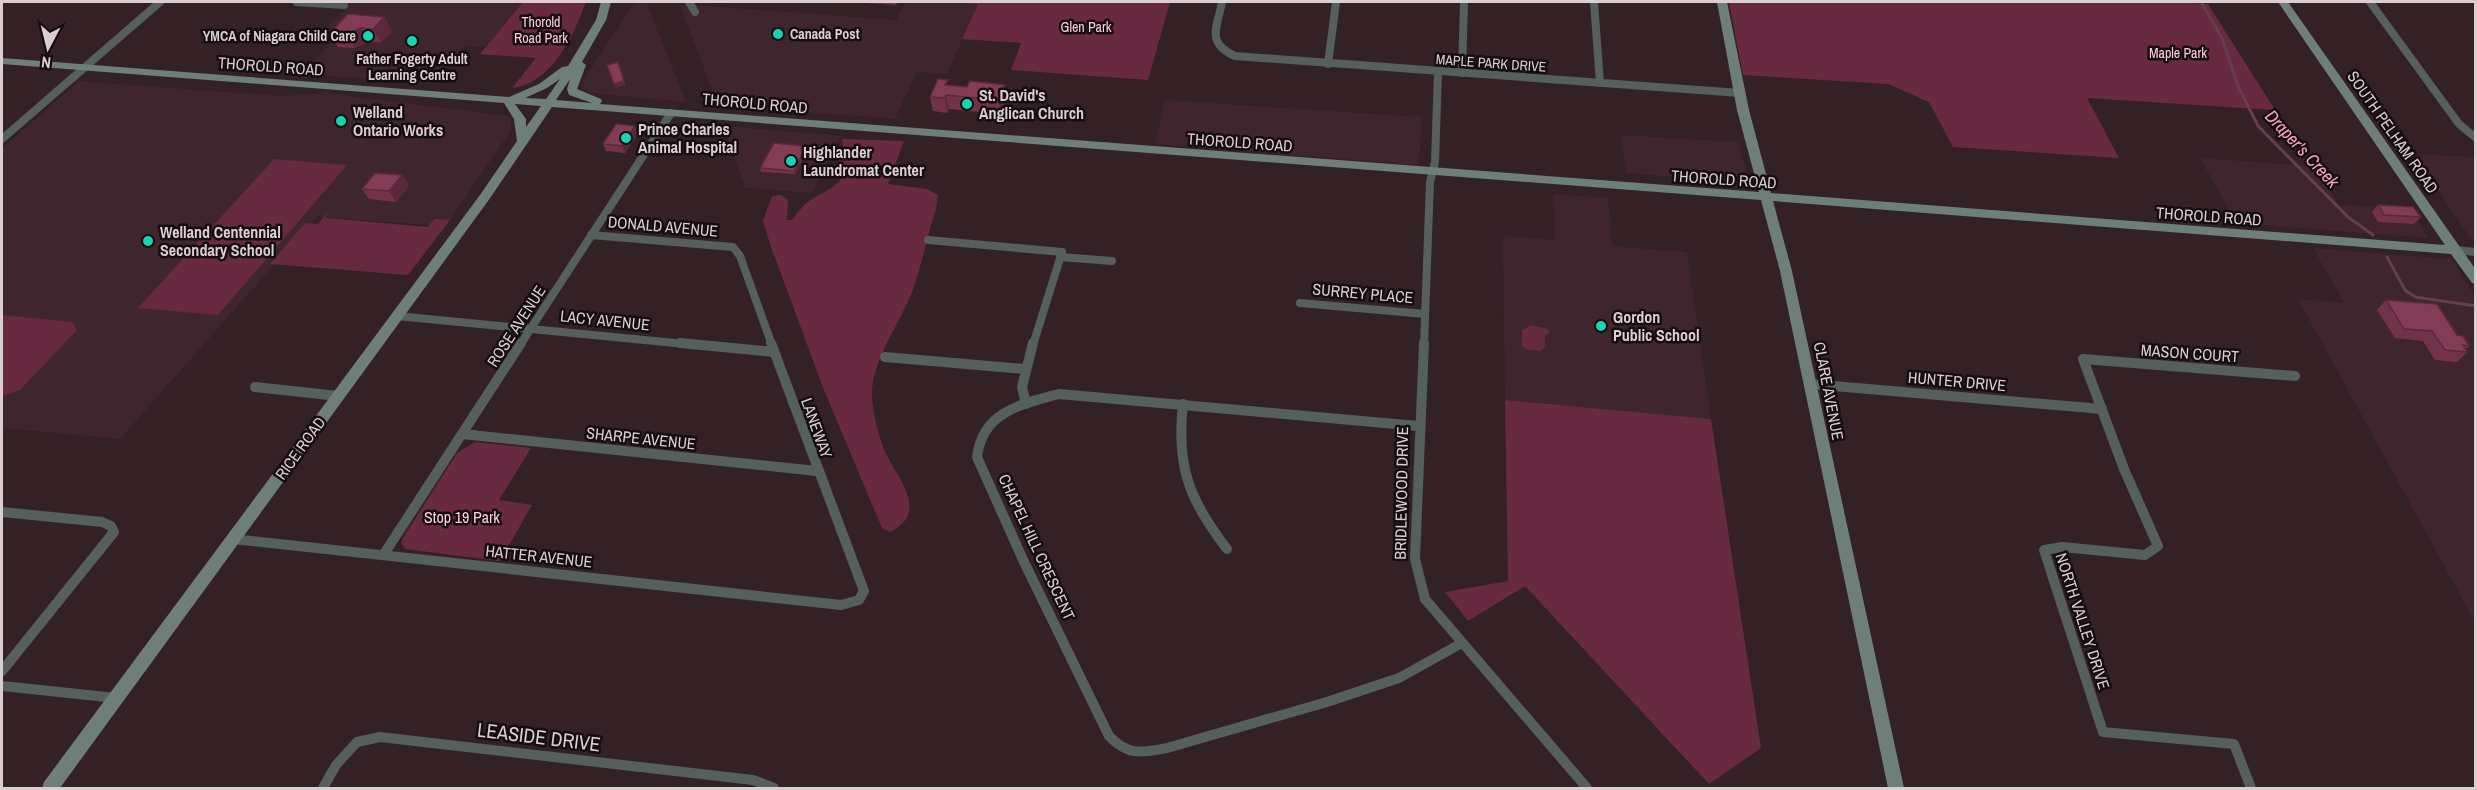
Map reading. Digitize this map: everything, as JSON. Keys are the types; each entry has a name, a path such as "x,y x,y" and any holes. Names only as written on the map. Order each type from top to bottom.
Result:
{"street":[{"path":"2,139 160,2"},
{"path":"297,2 344,5"},
{"path":"606,2 601,20 584,51 572,88 573,93 582,98 624,110"},
{"path":"688,2 695,12"},
{"name":"MAPLE PARK DRIVE","path":"1222,2 1215,36 1216,43 1225,52 1240,57 1740,93"},
{"path":"1328,64 1336,2"},
{"path":"1462,73 1464,2"},
{"path":"1594,2 1600,83"},
{"name":"CLARE AVENUE","path":"1722,2 1740,93 1786,271 1896,789"},
{"name":"SOUTH PELHAM ROAD","path":"2283,2 2475,280"},
{"path":"2370,2 2459,124 2475,138"},
{"path":"522,140 520,119 502,101 547,84 584,51"},
{"name":"RICE ROAD","path":"50,789 484,198 584,51"},
{"name":"THOROLD ROAD","path":"2,61 2475,252"},
{"name":"BRIDLEWOOD DRIVE","path":"1438,72 1436,142 1432,173 1418,426 1415,559 1418,579 1425,599 1587,789"},
{"name":"ROSE AVENUE","path":"384,554 534,327 671,113"},
{"name":"DONALD AVENUE","path":"591,235 733,247"},
{"path":"928,240 1062,252 1025,369 1022,387 1026,404"},
{"name":"LANEWAY","path":"733,247 740,256 817,471 864,591 859,600 841,605"},
{"path":"1060,257 1112,261"},
{"name":"SURREY PLACE","path":"1300,303 1425,314"},
{"name":"LACY AVENUE","path":"397,316 534,327 774,352"},
{"path":"885,357 1025,369"},
{"name":"MASON COURT","path":"2083,359 2295,376"},
{"name":"NORTH VALLEY DRIVE","path":"2083,359 2158,546 2145,555 2062,547 2044,550 2103,732 2234,744 2251,789"},
{"name":"HUNTER DRIVE","path":"1810,384 2102,409"},
{"path":"255,387 338,396"},
{"name":"CHAPEL HILL CRESCENT","path":"1418,426 1059,394 1026,404 994,419 983,429 976,443 977,457 1024,562 1109,736 1119,747 1140,753 1167,748 1315,705 1399,678 1462,643"},
{"path":"1183,404 1179,449 1184,480 1199,513 1227,549"},
{"name":"SHARPE AVENUE","path":"462,434 817,471"},
{"path":"2,512 102,522 111,526 114,532 2,671"},
{"name":"HATTER AVENUE","path":"232,539 841,605"},
{"path":"2,686 116,698"},
{"name":"LEASIDE DRIVE","path":"323,789 336,765 357,742 380,737 753,780 774,789"}],"shaded area":[{"name":"Father Fogerty Adult Learning Centre","path":"351,2 523,2 485,47 466,46 433,84 301,74 337,37 319,35"},
{"path":"635,2 646,2 686,102 590,93 581,89 585,78"},
{"path":"906,2 979,2 947,74 917,72 895,119 718,105 679,4 896,20"},
{"name":"Welland Centennial Secondary School","path":"79,81 281,96 326,93 511,116 511,130 446,226 324,218 318,215 120,439 2,428 2,148"},
{"path":"1165,100 1422,117 1419,165 1155,144"},
{"path":"724,126 841,136 812,193 745,188"},
{"path":"1621,135 1738,142 1750,183 1626,173"},
{"path":"2413,154 2475,157 2475,240 2472,240"},
{"path":"2200,158 2313,166 2339,205 2411,209 2429,238 2236,223"},
{"name":"Gordon Public School","path":"1553,194 1608,198 1612,246 1687,252 1711,419 1505,400 1503,236 1555,240"},
{"path":"2313,248 2451,259 2475,296 2475,622 2298,299 2344,303"}],"green space":[{"name":"Thorold Road Park","path":"523,2 586,2 568,43 549,68 526,85 512,88 536,58 480,54"},
{"name":"Glen Park","path":"943,2 1170,2 1148,80 1011,70 1021,43 962,39 978,4"},
{"name":"Maple Park","path":"1729,2 2175,2 2208,4 2275,110 2087,98 2119,158 1953,147 1929,102 1888,84 1743,75"},
{"path":"842,139 904,141 888,184 927,189 938,195 916,282 881,357 873,385 873,410 881,441 901,480 909,503 908,514 902,523 890,532 882,528 824,390 763,221 772,196 781,195 788,200 787,220 792,220 809,201 839,182 844,173 838,160 843,148"},
{"path":"274,159 347,165 218,315 138,308"},
{"path":"329,210 325,218 428,227 434,219 450,220 408,275 270,264 305,223 318,224"},
{"path":"2,315 72,322 77,330 20,390 2,396"},
{"path":"1531,325 1548,329 1549,333 1545,335 1545,346 1541,351 1528,350 1522,346 1522,330"},
{"path":"1505,400 1711,419 1761,748 1709,784 1525,586 1468,621 1445,592 1508,581"},
{"name":"Stop 19 Park","path":"475,442 531,448 499,500 532,505 500,561 405,549 401,543 403,538 457,453"}],"building":[{"path":"348,14 384,17 373,29 361,28 347,34 330,33"},
{"path":"618,62 624,81 614,84 607,65"},
{"path":"938,79 948,80 945,85 967,87 970,81 1005,85 999,100 946,95 945,98 930,97"},
{"path":"616,124 635,126 622,146 603,144"},
{"path":"774,143 806,146 794,171 760,168"},
{"path":"375,173 402,175 389,191 362,189"},
{"path":"2378,205 2413,207 2421,217 2384,215"},
{"path":"2386,300 2437,304 2457,335 2463,336 2469,346 2463,345 2467,352 2445,350 2432,331 2404,329"}],"waterway":[{"name":"Draper's Creek","path":"2201,2 2222,38 2238,86 2258,126 2348,217 2373,235"},
{"name":"Draper's Creek","path":"2387,257 2405,290 2415,297 2476,306"}],"place":[{"name":"Canada Post","path":"778,34"},
{"name":"YMCA of Niagara Child Care","path":"368,36"},
{"name":"Father Fogerty Adult Learning Centre","path":"412,41"},
{"name":"St. David's Anglican Church","path":"967,104"},
{"name":"Welland Ontario Works","path":"341,121"},
{"name":"Prince Charles Animal Hospital","path":"626,138"},
{"name":"Highlander Laundromat Center","path":"791,161"},
{"name":"Welland Centennial Secondary School","path":"148,241"},
{"name":"Gordon Public School","path":"1601,326"}]}
